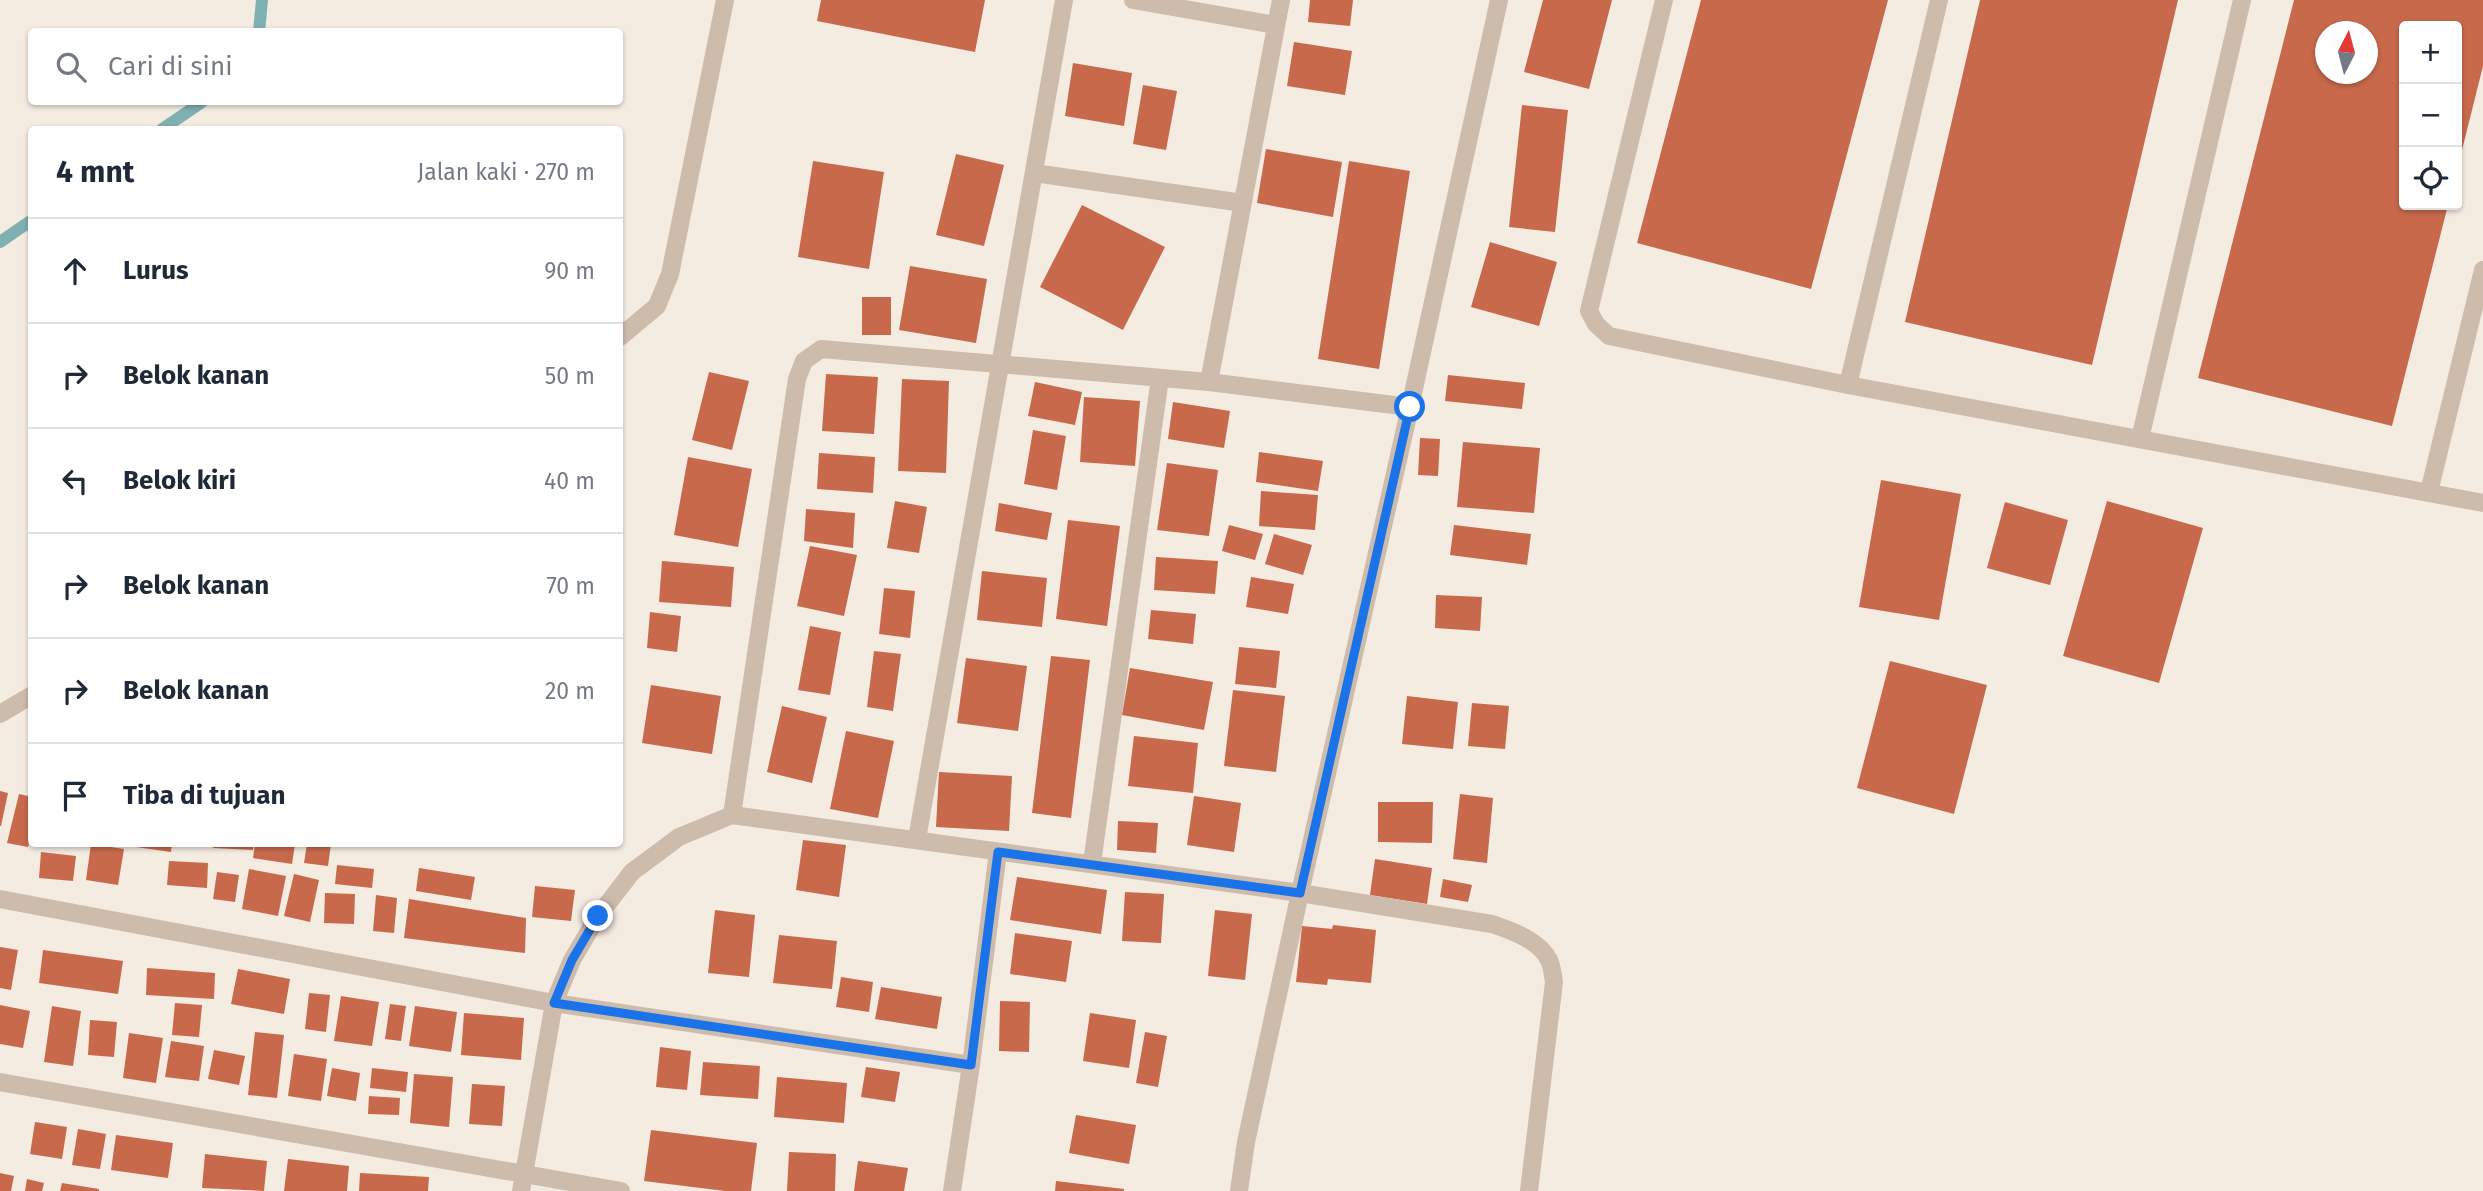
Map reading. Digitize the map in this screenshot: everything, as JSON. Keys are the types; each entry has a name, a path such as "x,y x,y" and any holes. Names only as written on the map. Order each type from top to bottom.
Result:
{"street":[{"path":"623,334 657,306 670,274 725,0"},
{"path":"917,839 1065,0"},
{"path":"1133,0 1276,25"},
{"path":"1209,382 1281,0"},
{"path":"1239,1191 1246,1142 1300,893 1499,0"},
{"path":"1664,0 1589,311 1596,324 1609,336 1849,385 2483,503"},
{"path":"1849,385 1938,0"},
{"path":"2140,439 2242,0"},
{"path":"1034,173 1243,203"},
{"path":"2430,492 2483,270"},
{"path":"732,815 797,379 804,361 821,349 1209,382 1410,407"},
{"path":"1092,863 1160,378"},
{"path":"0,714 28,697"},
{"path":"523,1183 554,1003 572,960 632,872 679,837 732,815 1300,893 1492,924 1515,933 1534,944 1549,960 1554,982 1529,1191"},
{"path":"952,1191 998,852"},
{"path":"0,899 554,1003 971,1065"},
{"path":"0,1082 523,1183 621,1191"}],"building":[{"path":"821,0 985,0 975,52 817,21"},
{"path":"1310,0 1353,0 1350,26 1308,22"},
{"path":"1543,0 1612,0 1589,89 1524,72"},
{"path":"1701,0 1888,0 1811,289 1637,243"},
{"path":"1980,0 2178,0 2092,365 1905,322"},
{"path":"2294,0 2483,0 2483,66 2462,150 2462,21 2399,21 2399,210 2447,210 2392,426 2198,378"},
{"path":"1294,42 1352,51 1345,95 1287,86"},
{"path":"1073,63 1132,73 1124,126 1065,116"},
{"path":"1143,85 1177,91 1166,150 1133,144"},
{"path":"1522,105 1568,110 1555,232 1509,227"},
{"path":"1266,149 1342,162 1333,217 1257,203"},
{"path":"956,154 1004,165 984,246 936,235"},
{"path":"813,161 884,172 869,269 798,257"},
{"path":"1349,161 1410,171 1379,369 1318,359"},
{"path":"1082,205 1165,247 1123,330 1040,287"},
{"path":"1490,242 1557,262 1539,326 1471,307"},
{"path":"910,266 987,279 976,343 899,330"},
{"path":"862,297 891,297 891,335 862,335"},
{"path":"709,372 749,381 732,450 692,440"},
{"path":"826,374 878,377 874,434 822,431"},
{"path":"1448,375 1525,383 1522,409 1445,401"},
{"path":"902,379 949,381 946,473 898,471"},
{"path":"1035,382 1082,392 1075,425 1028,416"},
{"path":"1084,397 1140,401 1135,466 1080,462"},
{"path":"1173,402 1230,411 1224,448 1168,439"},
{"path":"1033,430 1066,436 1057,490 1024,484"},
{"path":"1420,438 1440,439 1438,476 1418,475"},
{"path":"1463,442 1540,448 1534,513 1457,507"},
{"path":"1259,452 1323,461 1318,491 1256,482"},
{"path":"819,453 875,457 873,493 817,489"},
{"path":"688,457 752,469 738,547 674,535"},
{"path":"1167,463 1218,470 1209,536 1157,530"},
{"path":"1881,480 1961,494 1939,620 1859,607"},
{"path":"1261,491 1318,495 1315,530 1259,526"},
{"path":"895,501 927,507 919,553 887,548"},
{"path":"2107,501 2203,528 2159,683 2063,656"},
{"path":"2005,502 2068,520 2050,585 1987,568"},
{"path":"999,503 1052,513 1047,540 995,531"},
{"path":"806,509 855,513 853,548 804,541"},
{"path":"1068,520 1120,526 1107,626 1056,619"},
{"path":"1229,525 1263,534 1255,560 1222,551"},
{"path":"1454,525 1531,534 1527,565 1450,555"},
{"path":"1274,534 1312,545 1303,575 1265,564"},
{"path":"810,546 857,555 844,616 797,606"},
{"path":"1156,557 1218,561 1215,594 1154,590"},
{"path":"662,561 734,567 731,607 659,602"},
{"path":"982,571 1047,578 1042,627 977,620"},
{"path":"1251,577 1294,584 1288,614 1246,607"},
{"path":"884,588 915,591 910,638 879,634"},
{"path":"1436,595 1482,597 1480,631 1435,628"},
{"path":"1151,610 1196,614 1193,644 1148,639"},
{"path":"650,612 681,616 677,652 647,648"},
{"path":"810,626 841,632 830,695 798,690"},
{"path":"1239,647 1280,651 1276,688 1235,684"},
{"path":"874,651 901,654 893,711 867,707"},
{"path":"1051,656 1090,660 1071,818 1032,813"},
{"path":"966,658 1027,666 1018,731 957,723"},
{"path":"1890,661 1987,685 1954,814 1857,788"},
{"path":"1130,668 1213,682 1204,730 1122,715"},
{"path":"651,685 721,696 712,754 642,743"},
{"path":"1233,690 1285,696 1276,772 1224,766"},
{"path":"1407,696 1458,702 1453,749 1402,744"},
{"path":"1472,703 1509,706 1505,749 1468,746"},
{"path":"782,706 827,717 812,783 767,772"},
{"path":"846,731 894,741 878,818 830,809"},
{"path":"1134,736 1198,743 1193,793 1128,786"},
{"path":"939,772 1012,776 1009,831 936,827"},
{"path":"0,791 8,793 1,826 0,826"},
{"path":"19,794 28,796 28,847 7,843"},
{"path":"1460,794 1493,798 1487,863 1453,859"},
{"path":"1194,796 1241,803 1234,852 1187,845"},
{"path":"1378,802 1433,802 1432,843 1378,842"},
{"path":"1118,821 1158,823 1156,853 1117,850"},
{"path":"803,840 846,845 839,897 796,890"},
{"path":"91,847 124,849 118,885 86,880"},
{"path":"136,847 172,847 171,852"},
{"path":"213,847 254,847 253,850"},
{"path":"255,847 295,847 292,864 253,858"},
{"path":"307,847 331,847 328,866 304,863"},
{"path":"41,852 76,856 73,881 39,878"},
{"path":"1375,859 1432,868 1427,904 1370,895"},
{"path":"169,861 208,863 207,888 167,885"},
{"path":"337,865 374,869 372,888 335,884"},
{"path":"419,868 475,877 471,900 416,891"},
{"path":"249,869 286,876 278,916 242,909"},
{"path":"217,872 239,875 235,902 213,899"},
{"path":"294,874 319,880 310,922 284,916"},
{"path":"1017,877 1107,890 1101,934 1010,920"},
{"path":"1443,879 1472,885 1468,902 1440,897"},
{"path":"535,886 575,890 571,921 532,917"},
{"path":"1125,892 1164,894 1161,943 1122,941"},
{"path":"325,893 355,894 354,924 324,923"},
{"path":"376,895 397,898 394,933 373,931"},
{"path":"409,899 526,918 525,953 404,938"},
{"path":"715,910 755,915 749,977 708,973"},
{"path":"1215,910 1252,914 1245,980 1208,976"},
{"path":"1333,925 1376,930 1371,983 1328,979 1327,985 1296,982 1302,926 1332,929"},
{"path":"1015,933 1072,941 1066,982 1010,974"},
{"path":"779,935 837,941 832,989 773,983"},
{"path":"0,947 18,950 11,990 0,988"},
{"path":"43,950 123,961 118,994 39,983"},
{"path":"147,968 215,973 214,999 146,995"},
{"path":"238,969 290,979 284,1014 231,1004"},
{"path":"841,977 873,982 869,1012 836,1007"},
{"path":"881,987 942,997 937,1029 875,1019"},
{"path":"309,993 330,995 326,1032 305,1029"},
{"path":"341,996 379,1002 372,1046 334,1041"},
{"path":"1000,1001 1030,1002 1029,1052 999,1051"},
{"path":"175,1003 202,1005 199,1037 172,1035"},
{"path":"390,1004 406,1006 401,1041 385,1039"},
{"path":"0,1005 30,1011 23,1048 0,1044"},
{"path":"52,1006 81,1011 73,1066 44,1062"},
{"path":"415,1006 457,1012 451,1052 409,1046"},
{"path":"464,1013 524,1018 521,1060 461,1055"},
{"path":"1090,1013 1136,1020 1129,1068 1083,1061"},
{"path":"90,1020 117,1022 114,1057 88,1055"},
{"path":"255,1032 284,1035 277,1098 248,1095"},
{"path":"1145,1032 1167,1036 1158,1087 1136,1083"},
{"path":"129,1033 163,1038 156,1083 123,1078"},
{"path":"171,1041 204,1046 199,1081 165,1077"},
{"path":"660,1047 691,1051 687,1090 656,1087"},
{"path":"214,1050 245,1056 239,1085 208,1079"},
{"path":"294,1054 327,1059 321,1101 288,1096"},
{"path":"703,1062 760,1066 758,1099 700,1095"},
{"path":"866,1067 900,1072 895,1102 861,1097"},
{"path":"332,1068 360,1073 356,1101 327,1096"},
{"path":"372,1068 408,1072 406,1092 370,1088"},
{"path":"414,1074 453,1077 449,1127 410,1123"},
{"path":"777,1077 847,1083 844,1123 774,1117"},
{"path":"472,1084 505,1086 502,1126 469,1124"},
{"path":"369,1096 400,1098 399,1115 368,1114"},
{"path":"1076,1115 1136,1125 1129,1164 1069,1153"},
{"path":"35,1122 67,1127 62,1159 30,1154"},
{"path":"78,1129 106,1134 100,1169 72,1165"},
{"path":"651,1130 757,1143 751,1191 725,1191 644,1181"},
{"path":"116,1135 173,1143 168,1178 111,1170"},
{"path":"789,1152 836,1154 835,1191 787,1191"},
{"path":"205,1154 267,1161 264,1191 202,1188"},
{"path":"288,1159 349,1166 347,1191 284,1191"},
{"path":"858,1161 908,1168 904,1191 854,1191"},
{"path":"0,1173 14,1176 11,1191 0,1191"},
{"path":"360,1173 429,1177 428,1191 359,1191"},
{"path":"27,1179 44,1183 42,1191 25,1191"},
{"path":"1056,1181 1124,1189 1124,1191 1055,1191"},
{"path":"62,1183 99,1189 99,1191 60,1191"}],"waterway":[{"path":"259,28 262,0"},
{"path":"167,126 198,105"},
{"path":"0,242 28,223"}],"route":[{"path":"598,916 572,960 554,1003 971,1065 998,852 1300,893 1410,407"}]}
